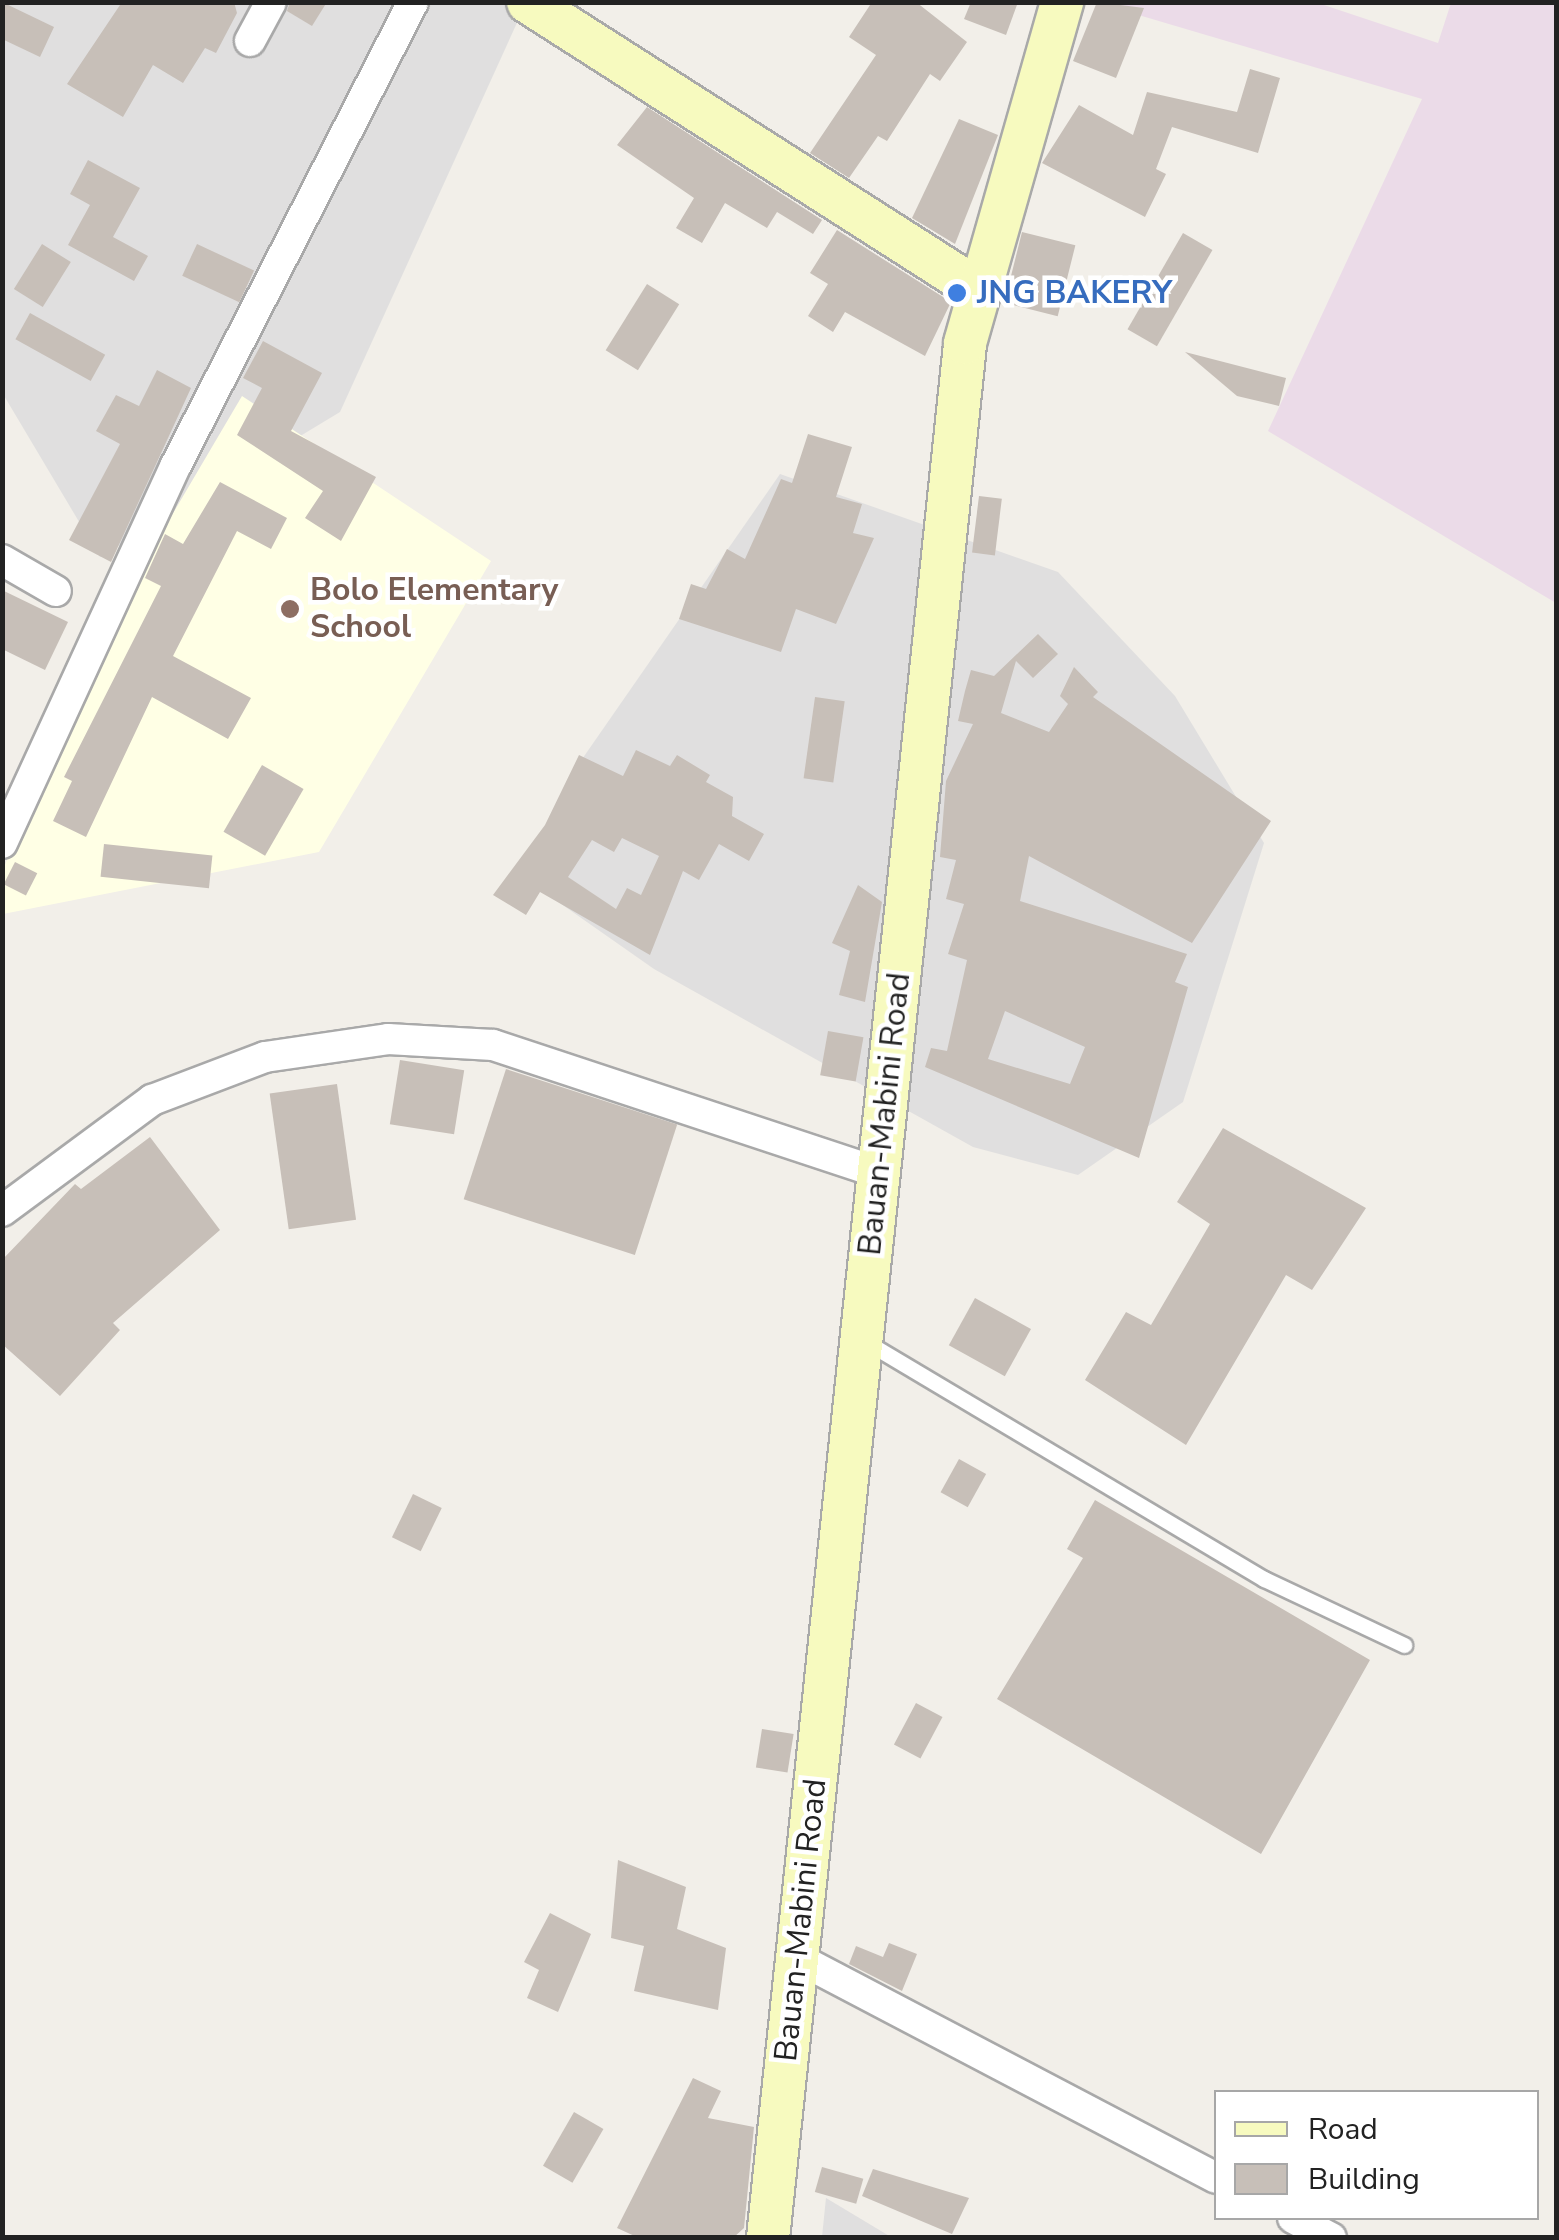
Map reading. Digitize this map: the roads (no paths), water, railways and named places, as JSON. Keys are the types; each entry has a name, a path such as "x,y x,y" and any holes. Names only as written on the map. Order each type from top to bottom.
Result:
{"main road":[{"path":"528,2 980,291"},
{"name":"Bauan-Mabini Road","path":"768,2238 965,343 1062,2"}],"street":[{"path":"250,42 271,2"},
{"path":"2,843 176,465 413,2"},
{"path":"2,560 56,591"},
{"path":"2,1212 152,1100 265,1057 388,1039 493,1045 878,1173"},
{"path":"797,1958 1214,2177"},
{"path":"1297,2220 1331,2238"}],"lane":[{"path":"861,1340 1264,1579 1404,1646"}],"place":[{"name":"JNG BAKERY","path":"957,293"},
{"name":"Bolo Elementary School","path":"290,609"}]}
